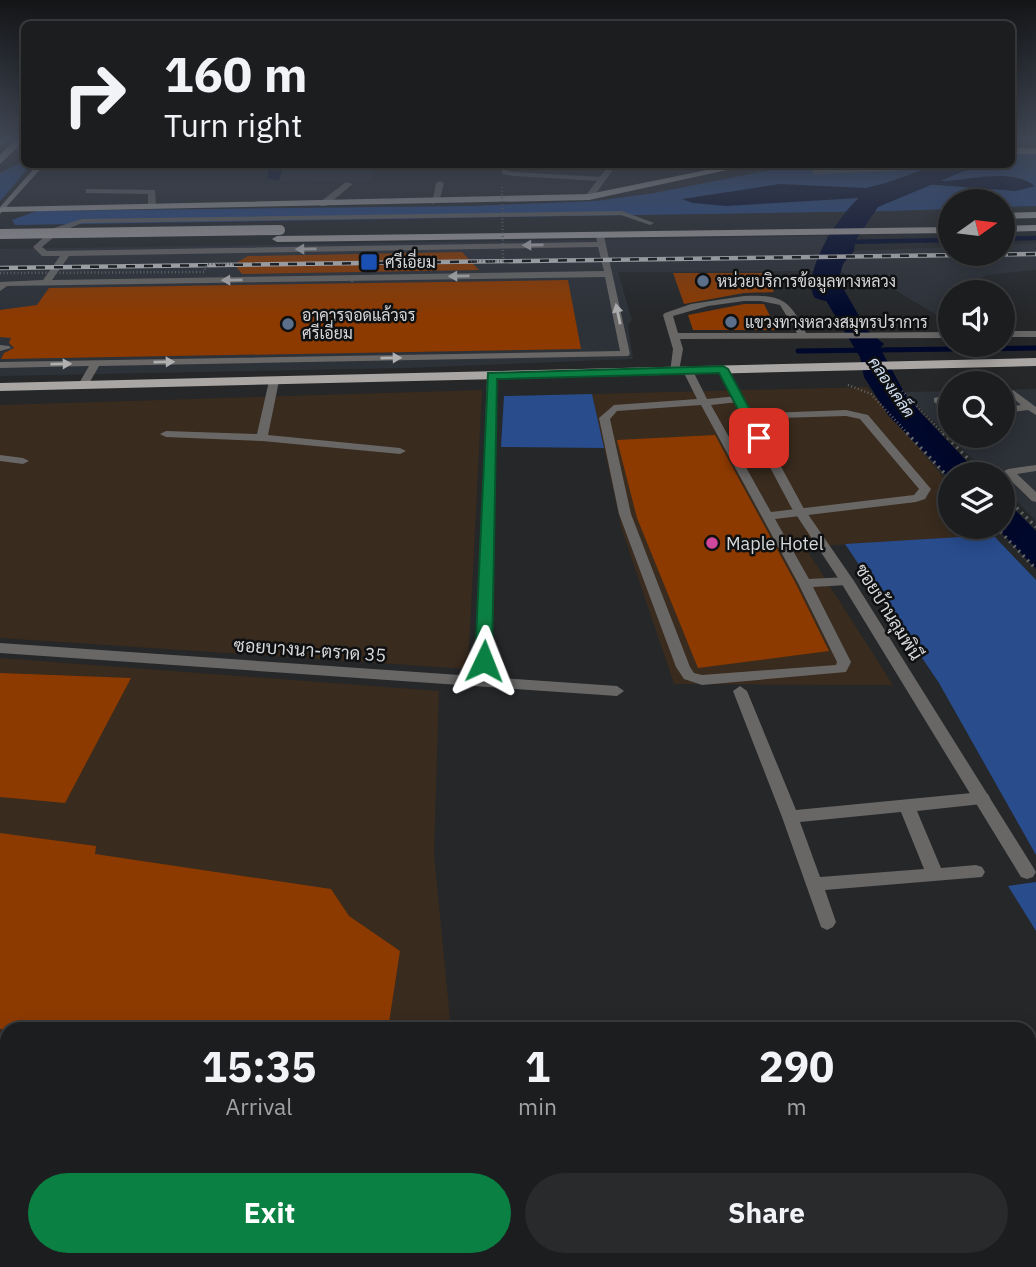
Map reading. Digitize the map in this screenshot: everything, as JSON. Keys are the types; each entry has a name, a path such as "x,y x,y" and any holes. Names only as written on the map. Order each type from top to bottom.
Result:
{"main road":[{"path":"1,211 493,200"},
{"path":"1015,216 1036,215"},
{"path":"0,244 650,223 938,218"},
{"path":"1015,229 1036,228"},
{"path":"0,234 279,234 601,239 938,230"},
{"path":"0,387 1036,362"}],"street":[{"path":"152,200 152,207"},
{"path":"323,204 328,200"},
{"path":"0,365 625,354 601,239 65,254 45,254 37,247 60,226 82,221 622,213 650,223"},
{"path":"46,282 65,254"},
{"path":"0,288 4,283 46,282 609,274"},
{"path":"674,371 676,336 668,315 673,312 713,303 763,299 785,304 803,336"},
{"path":"1015,334 1036,334"},
{"path":"676,336 938,335"},
{"path":"320,380 327,359"},
{"path":"83,385 96,363"},
{"name":"ซอยบ้านลุมพินี","path":"723,369 800,511 847,581 1027,872"},
{"path":"688,371 704,402 766,516 805,583 844,662 841,669 702,680 689,676 625,514 604,418 614,408 704,402 738,399"},
{"path":"484,661 492,376"},
{"path":"262,438 274,381"},
{"path":"1015,395 1033,409"},
{"path":"1015,410 1033,409"},
{"path":"747,416 846,413 864,417 925,489 925,493 916,498 766,516"},
{"path":"166,434 262,438 400,452"},
{"path":"0,458 23,461"},
{"path":"1036,468 1008,472 1036,498"},
{"path":"805,583 847,581"},
{"name":"ซอยบางนา-ตราด 35","path":"0,648 617,691"},
{"path":"740,691 790,817 827,922"},
{"path":"790,817 982,798"},
{"path":"906,805 935,873"},
{"path":"815,884 976,872"}],"path":[{"path":"471,261 503,261 502,200"},
{"path":"0,273 204,272 207,264 234,264"},
{"path":"352,282 354,275"},
{"path":"902,391 970,462"},
{"path":"1015,506 1036,527"},
{"path":"1007,539 1036,569"}],"shaded area":[{"path":"602,200 938,200 938,209 889,211 15,225 12,220 37,211 471,206"},
{"path":"1015,200 1036,200 1036,206 1015,207"},
{"path":"828,236 816,271 618,272 632,320 628,325 633,359 407,368 0,376 0,249"},
{"path":"1036,243 1036,270 986,275 979,280 938,280 938,316 890,287 837,271 854,251 938,248 938,266 1015,266 1015,244"},
{"path":"867,387 938,471 938,539 805,547 893,685 674,684 622,530 592,394"},
{"path":"1036,389 1036,521 1015,500 1015,462 976,462 961,448 1015,448 1015,390"},
{"path":"482,390 468,669 0,638 0,405"},
{"path":"938,391 938,425 904,392"},
{"path":"592,394 604,448 501,447 504,396"},
{"path":"938,538 997,539 1036,580 1036,855 939,683 845,544"},
{"path":"0,658 439,691 434,854 450,1022 0,1022"},
{"path":"1036,882 1036,931 1008,886"}],"water":[{"path":"685,200 825,200 726,206"},
{"path":"828,236 856,237 854,251 837,271 838,279 867,330 884,344 880,348 904,392 938,431 938,448 954,448 968,462 938,462 938,467 888,415 864,377 860,357 816,284 816,271"},
{"path":"1015,510 1036,531 1036,569 1007,539 1015,539"}],"building":[{"name":"ศรีเอี่ยม","path":"462,252 479,270 242,274 234,264 248,256"},
{"name":"หน่วยบริการข้อมูลทางหลวง","path":"673,273 765,273 774,292 744,293 684,304"},
{"name":"อาคารจอดแล้วจร ศรีเอี่ยม","path":"568,280 581,349 1,359 4,353 14,348 9,343 11,338 0,337 0,310 37,305 49,288"},
{"name":"แขวงทางหลวงสมุทรปราการ","path":"744,304 764,304 777,330 693,330 688,315"},
{"name":"Maple Hotel","path":"715,435 829,651 698,668 637,518 617,440"},
{"path":"0,673 131,678 65,803 0,797"},
{"path":"0,833 96,846 95,854 331,889 349,916 400,951 389,1022 0,1022"}],"waterway":[{"name":"คลองเคล็ด","path":"825,292 827,267 838,244 872,200"},
{"path":"1015,239 1036,238"},
{"path":"846,242 938,240"},
{"path":"798,351 1036,348"}],"railway":[{"path":"0,268 1036,254"}],"place":[{"name":"ศรีเอี่ยม","path":"369,262"},
{"name":"หน่วยบริการข้อมูลทางหลวง","path":"703,281"},
{"name":"แขวงทางหลวงสมุทรปราการ","path":"731,322"},
{"name":"อาคารจอดแล้วจร ศรีเอี่ยม","path":"288,324"},
{"name":"Maple Hotel","path":"712,543"}],"route":[{"path":"484,661 492,376 723,369 759,438"}]}
